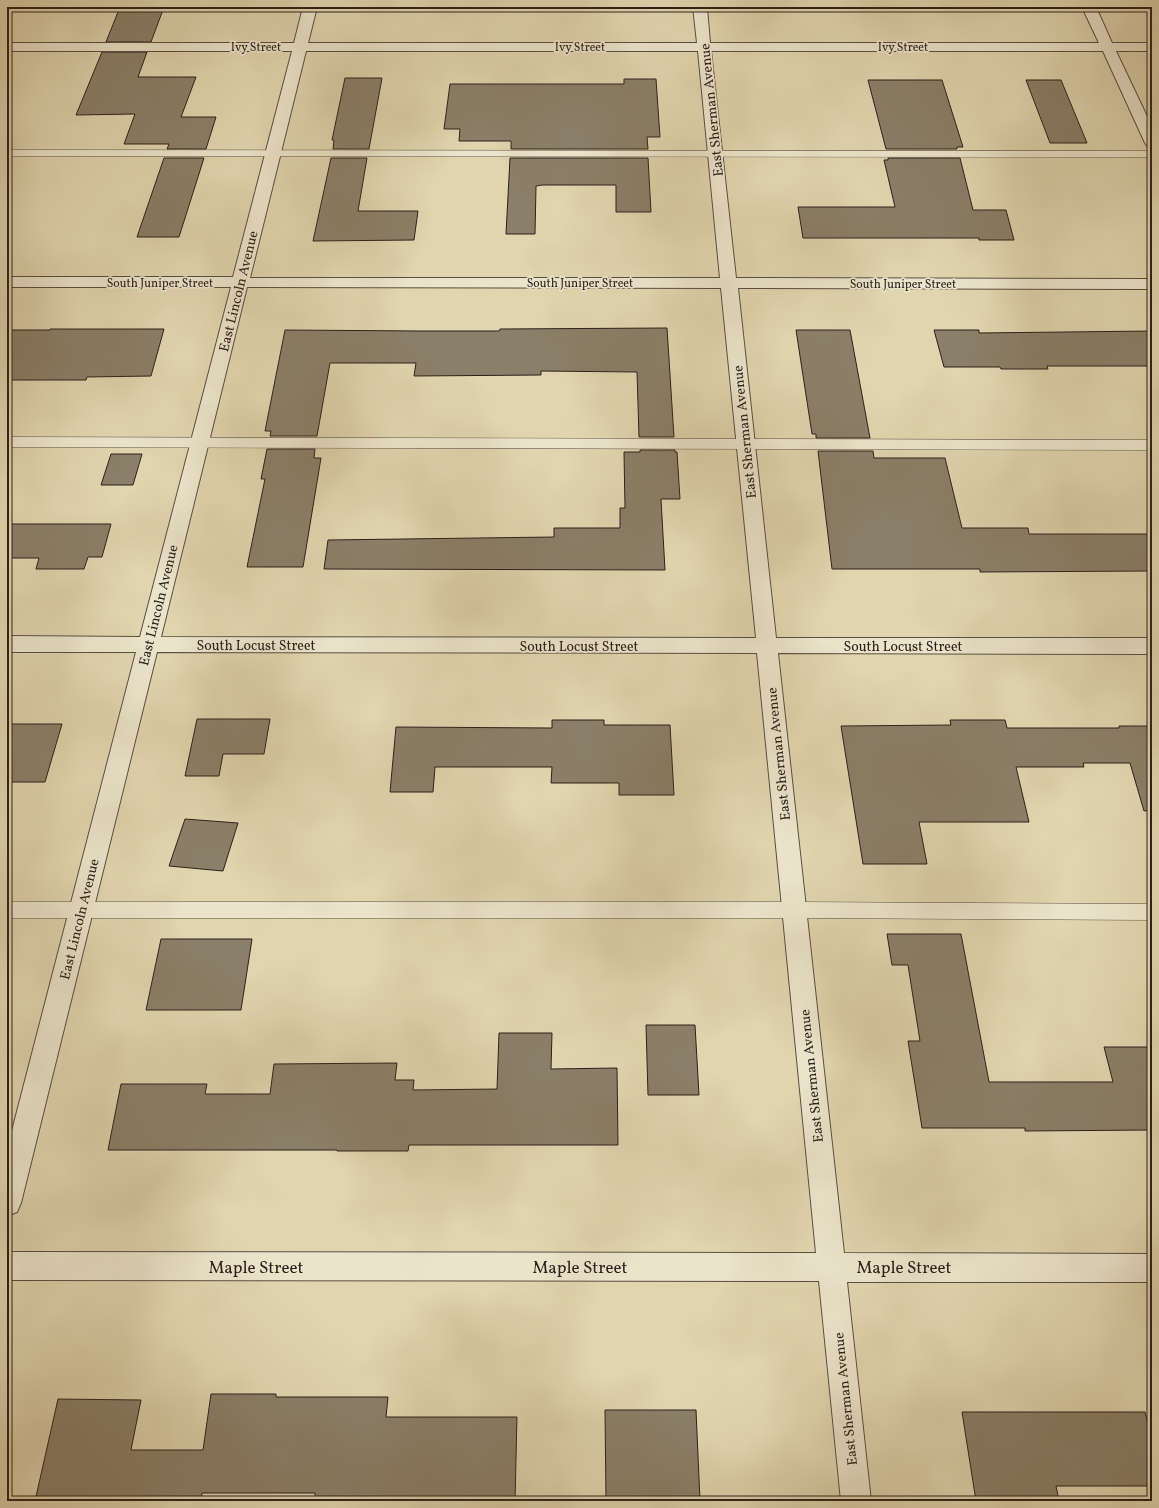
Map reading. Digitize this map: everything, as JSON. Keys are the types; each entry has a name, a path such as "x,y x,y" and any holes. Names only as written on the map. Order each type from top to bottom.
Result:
{"street":[{"name":"East Lincoln Avenue","path":"7,1203 310,7"},
{"name":"East Sherman Avenue","path":"700,7 856,1501"},
{"path":"1089,7 1152,143"},
{"name":"Ivy Street","path":"7,47 1152,47"},
{"name":"South Juniper Street","path":"7,282 1152,284"},
{"name":"South Locust Street","path":"7,644 1152,646"},
{"name":"Maple Street","path":"7,1266 1152,1268"}],"lane":[{"path":"7,153 273,152 1152,154"},
{"path":"7,442 1152,445"},
{"path":"7,910 794,910 1152,912"}],"building":[{"path":"120,7 164,7 151,42 106,42"},
{"path":"102,52 147,52 138,77 196,77 181,117 216,117 206,149 167,149 169,144 124,144 135,114 76,115"},
{"path":"345,78 382,78 369,149 333,149 334,140 332,140"},
{"path":"624,79 656,79 660,137 647,137 648,149 511,149 511,141 459,141 460,129 444,129 450,84 624,84"},
{"path":"868,80 942,80 963,147 957,147 957,149 886,149"},
{"path":"1026,80 1061,80 1087,143 1050,143"},
{"path":"164,158 204,158 179,237 137,237"},
{"path":"331,158 367,158 358,211 418,211 414,240 313,241"},
{"path":"510,158 648,158 651,212 616,212 616,185 542,185 536,186 535,234 506,234"},
{"path":"888,158 960,158 973,210 1006,210 1014,240 979,240 979,238 803,238 798,207 895,207 884,160 888,160"},
{"path":"667,328 674,437 639,437 637,372 541,371 541,375 414,376 416,363 330,363 317,436 270,436 271,431 265,431 285,330 499,331 500,329"},
{"path":"164,329 151,376 87,377 86,380 7,380 7,330"},
{"path":"796,330 850,330 870,438 816,438 816,434 812,434"},
{"path":"934,330 979,330 979,333 1152,331 1152,366 1047,366 1048,369 944,367"},
{"path":"267,449 315,449 314,458 321,458 303,567 247,567 265,479 261,479"},
{"path":"640,450 675,450 675,452 677,452 680,499 661,499 665,570 324,569 328,540 554,537 554,528 620,528 620,508 625,508 624,452 640,452"},
{"path":"818,451 873,451 874,458 945,458 962,528 1028,528 1029,534 1152,534 1152,571 980,572 980,569 832,569"},
{"path":"111,454 142,454 133,485 101,485"},
{"path":"7,524 111,524 102,557 88,557 84,569 36,569 39,558 7,558"},
{"path":"197,719 270,719 264,754 223,754 219,776 185,776"},
{"path":"552,720 604,720 604,725 670,725 674,795 619,795 619,783 551,783 552,767 435,767 433,792 390,792 396,727 552,728"},
{"path":"950,720 1005,720 1007,728 1119,728 1119,726 1152,726 1152,810 1144,811 1130,763 1083,763 1084,767 1016,767 1029,822 919,822 927,864 863,864 841,726 951,725"},
{"path":"7,724 62,724 45,782 7,782"},
{"path":"185,819 238,823 223,871 169,866"},
{"path":"887,934 961,934 989,1082 1113,1082 1104,1047 1152,1047 1152,1130 1025,1131 1025,1128 922,1128 908,1041 920,1041 908,965 892,965"},
{"path":"161,939 252,939 241,1010 146,1010"},
{"path":"646,1025 695,1025 699,1095 648,1095"},
{"path":"499,1033 552,1033 551,1069 617,1068 618,1145 409,1145 408,1151 108,1150 121,1084 207,1084 205,1094 270,1094 274,1064 397,1063 395,1080 414,1080 413,1090 497,1089"},
{"path":"211,1394 276,1394 276,1397 388,1397 386,1417 517,1417 515,1501 406,1501 406,1497 315,1497 315,1493 202,1493 201,1501 35,1501 58,1399 141,1400 131,1450 203,1450"},
{"path":"605,1410 696,1410 700,1501 606,1501"},
{"path":"962,1412 1145,1412 1152,1441 1152,1486 1056,1486 1059,1501 976,1501"}]}
